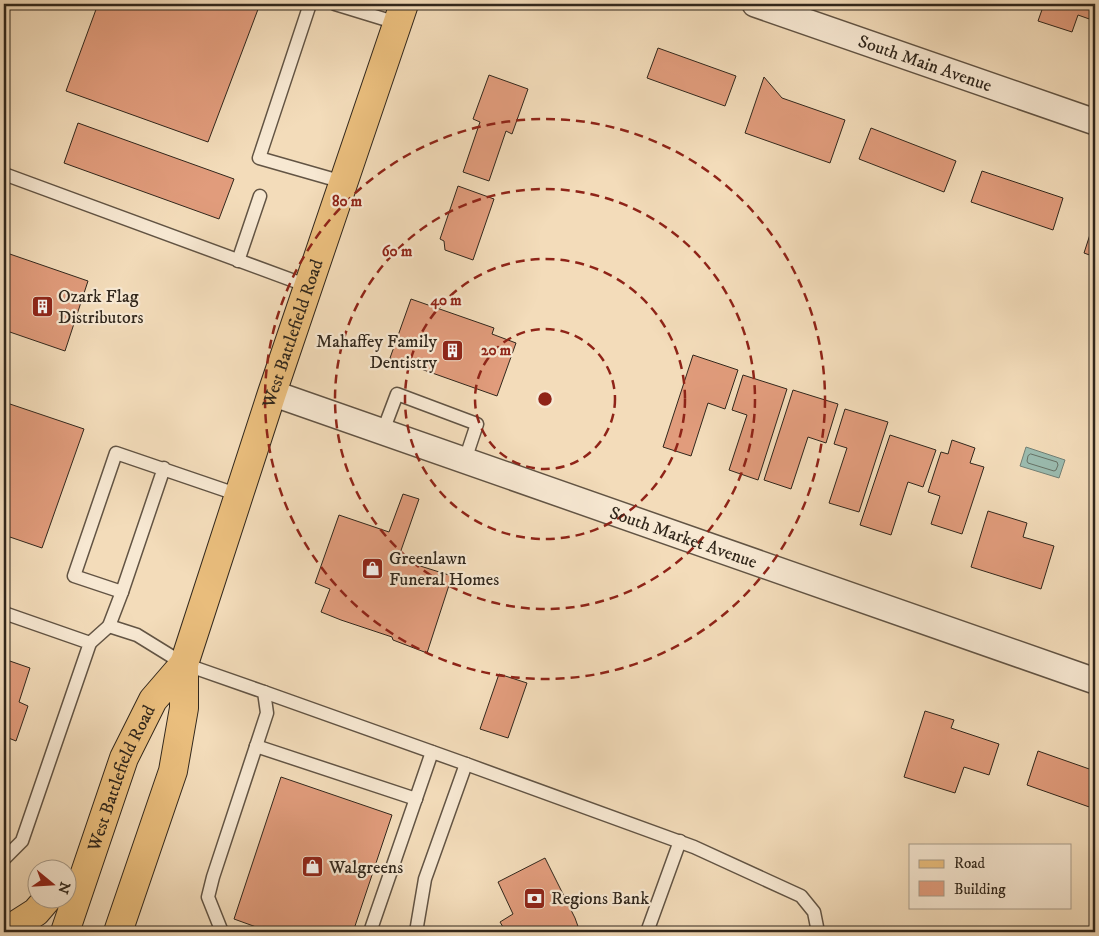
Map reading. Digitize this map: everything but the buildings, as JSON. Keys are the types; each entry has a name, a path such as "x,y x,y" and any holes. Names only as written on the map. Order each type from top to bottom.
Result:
{"main road":[{"name":"West Battlefield Road","path":"118,932 173,771 184,708 184,664 272,392 401,14"},
{"name":"West Battlefield Road","path":"65,932 124,758 153,700 184,664"},
{"path":"78,864 94,846"},
{"path":"131,895 132,924 135,932"},
{"path":"5,932 39,908"}],"street":[{"name":"South Main Avenue","path":"755,4 1095,122"},
{"name":"South Market Avenue","path":"272,392 1095,682"}],"lane":[{"path":"310,4 259,158 343,182"},
{"path":"335,4 401,14"},
{"path":"4,174 308,286"},
{"path":"238,261 260,196"},
{"path":"383,432 397,394 477,424 465,460"},
{"path":"122,592 74,576 116,453 239,494"},
{"path":"4,859 22,841 90,644 110,626 164,468"},
{"path":"4,614 90,644"},
{"path":"110,626 136,635 184,664 694,846 801,896 814,912 818,932"},
{"path":"222,932 208,897 267,713 264,692"},
{"path":"256,746 416,799"},
{"path":"370,932 432,752"},
{"path":"416,932 426,879 466,764"},
{"path":"648,932 680,841"}],"water":[{"path":"1026,447 1065,460 1059,478 1020,466"}],"place":[{"name":"Ozark Flag Distributors","path":"42,306"},
{"name":"Mahaffey Family Dentistry","path":"453,351"},
{"name":"Greenlawn Funeral Homes","path":"373,568"},
{"name":"Walgreens","path":"313,867"},
{"name":"Regions Bank","path":"535,898"}]}
